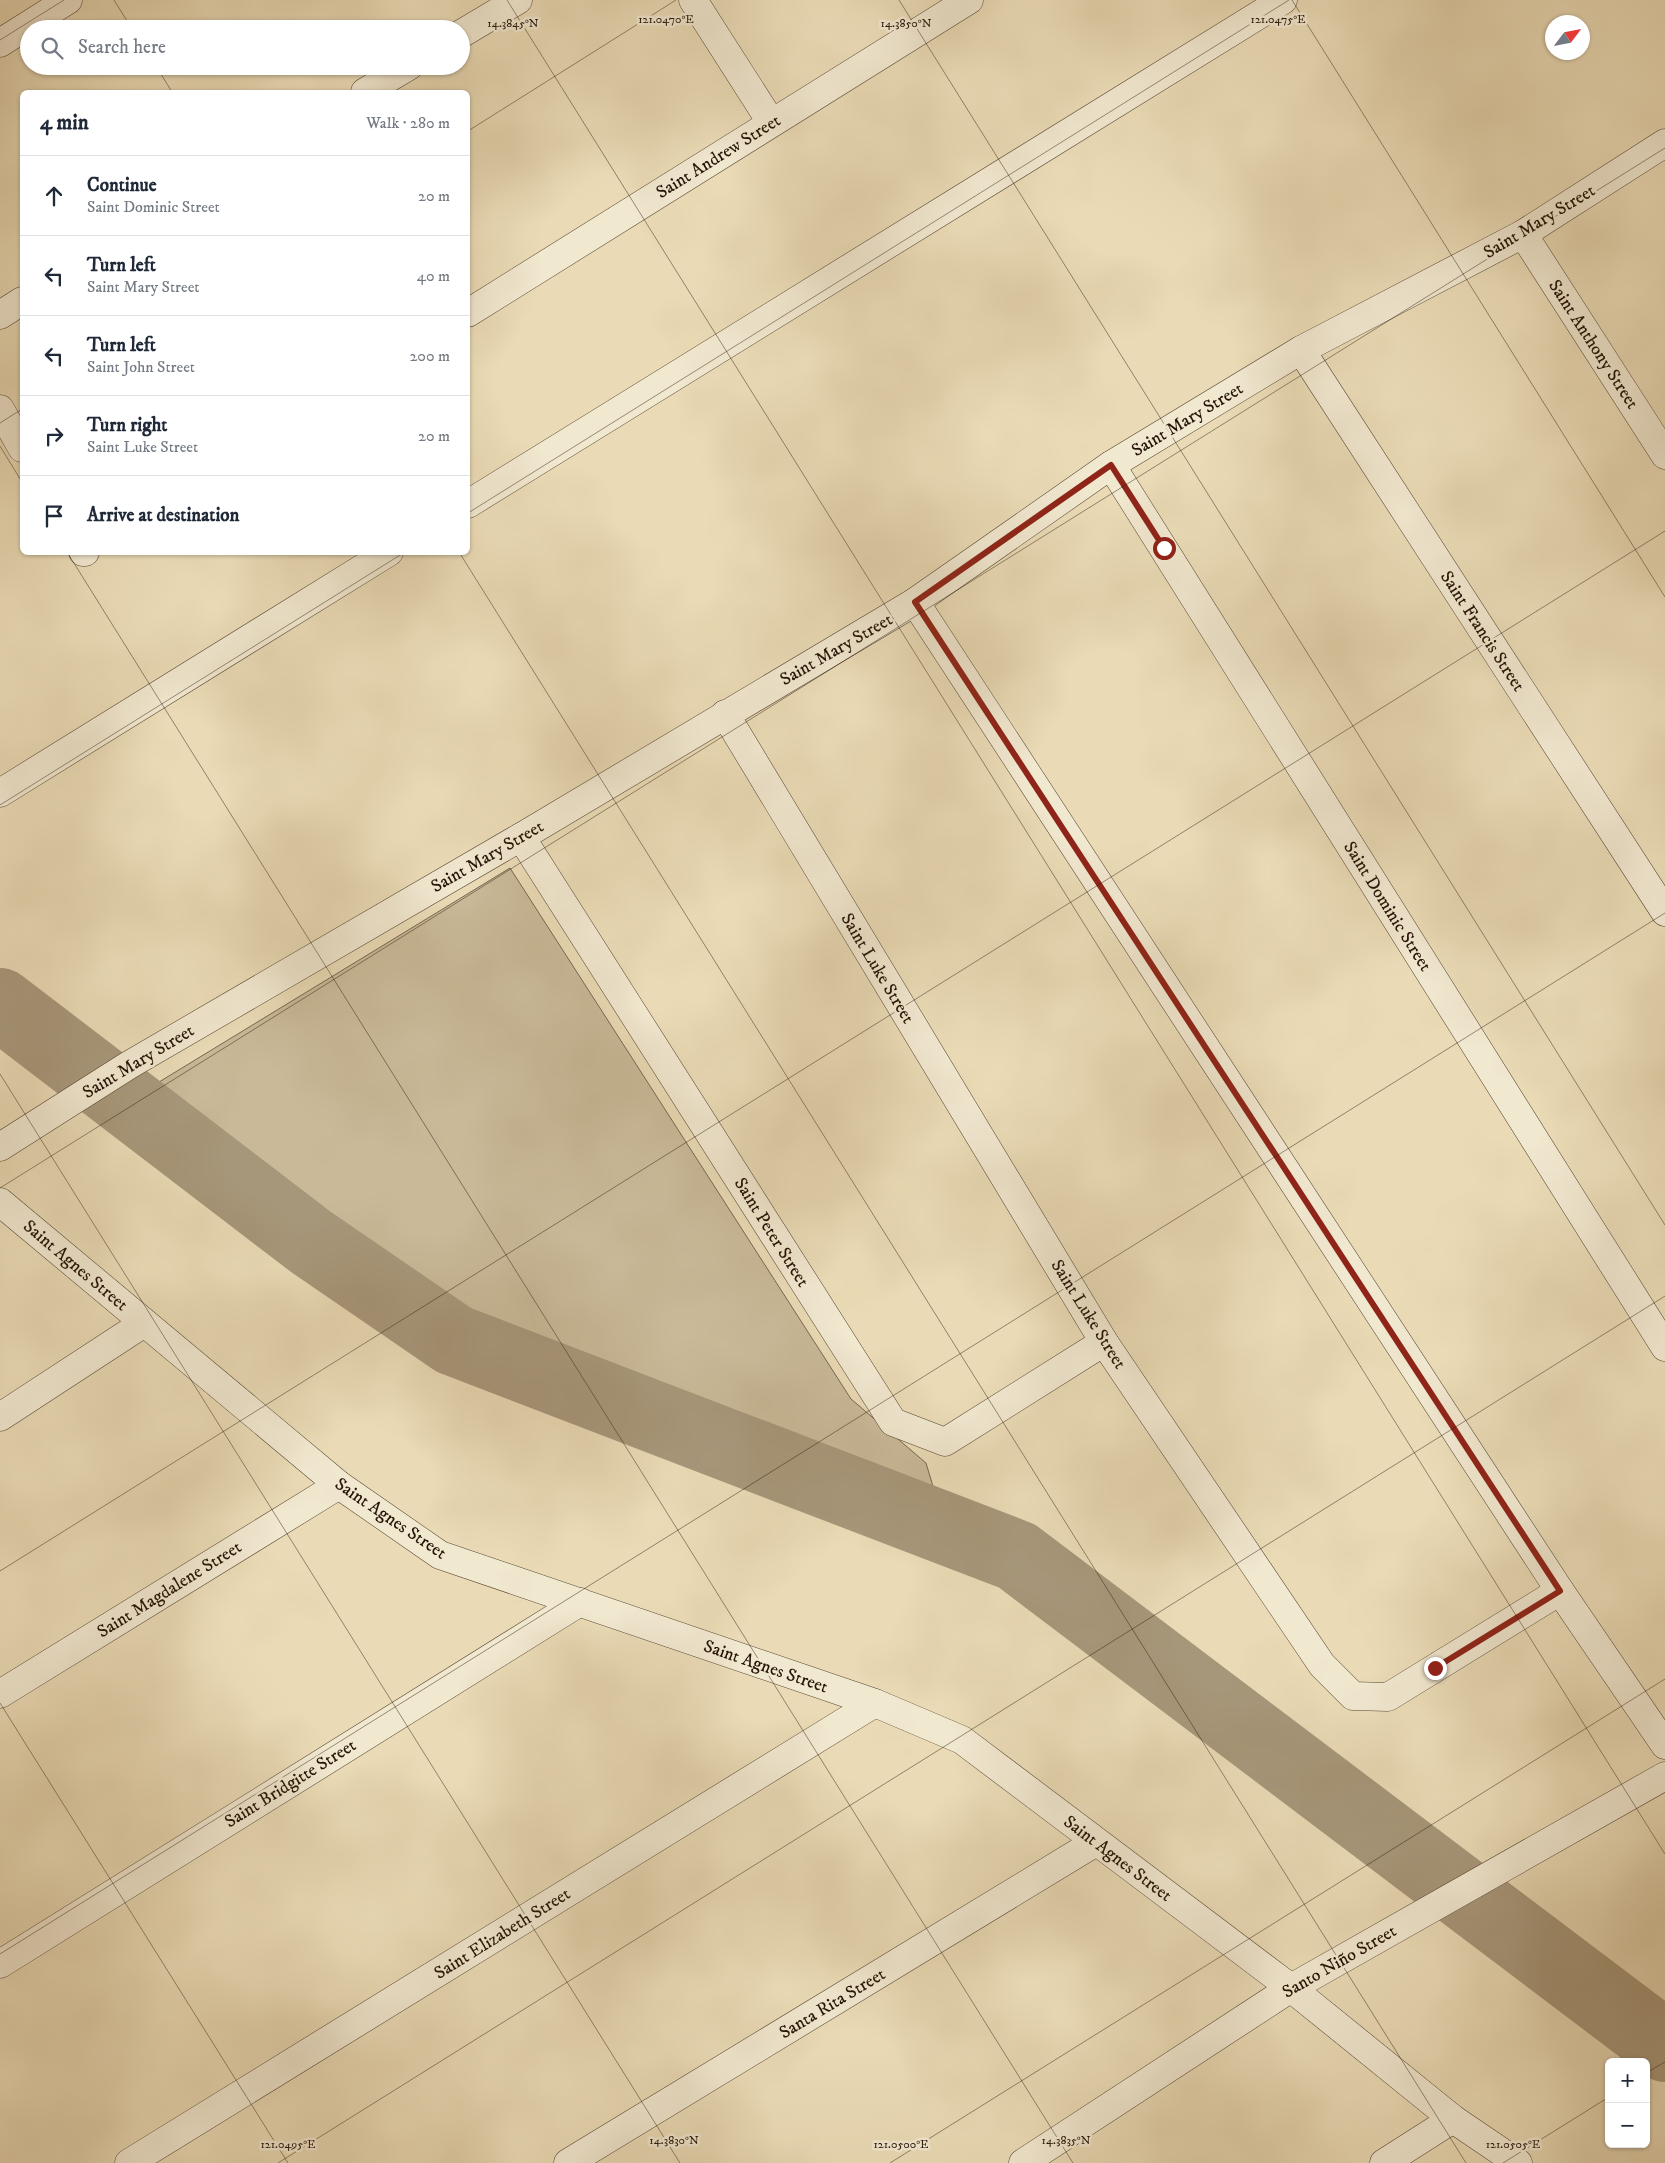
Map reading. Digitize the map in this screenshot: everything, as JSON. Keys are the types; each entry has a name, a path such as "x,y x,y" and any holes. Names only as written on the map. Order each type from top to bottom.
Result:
{"street":[{"path":"36,20 68,0"},
{"path":"470,29 518,0"},
{"path":"692,0 771,122"},
{"name":"Saint Andrew Street","path":"470,312 969,0"},
{"path":"470,503 1283,0"},
{"path":"0,43 20,30"},
{"path":"368,90 393,75"},
{"name":"Saint Mary Street","path":"0,1147 129,1065 521,837 915,602 1111,465 1300,350 1523,234 1665,143"},
{"name":"Saint Anthony Street","path":"1523,234 1665,455"},
{"path":"0,315 20,302"},
{"name":"Saint Francis Street","path":"1300,350 1665,912"},
{"path":"0,409 20,444"},
{"name":"Saint Dominic Street","path":"1111,465 1665,1347"},
{"path":"0,792 384,555"},
{"path":"915,602 1560,1591 1665,1745"},
{"name":"Saint Luke Street","path":"725,714 1104,1342 1322,1665 1353,1696 1388,1697 1560,1591"},
{"name":"Saint Peter Street","path":"521,837 893,1422 945,1442 1104,1342"},
{"name":"Saint Agnes Street","path":"0,1202 339,1485 440,1555 875,1702 962,1740 1291,1988 1452,2119 1518,2163"},
{"path":"0,1417 144,1323"},
{"name":"Saint Magdalene Street","path":"0,1694 339,1485"},
{"name":"Saint Bridgitte Street","path":"0,1964 580,1602"},
{"name":"Saint Elizabeth Street","path":"129,2163 875,1702"},
{"name":"Santo Niño Street","path":"1022,2163 1291,1988 1665,1776"},
{"name":"Santa Rita Street","path":"568,2163 1096,1842"},
{"path":"1384,2163 1452,2119"}],"shaded area":[{"path":"510,868 851,1399 926,1463 940,1510 469,1325 141,1093"}],"waterway":[{"path":"0,1004 311,1242 454,1340 1017,1556 1665,2046"}],"route":[{"path":"1164,548 1111,465 915,602 1560,1591 1435,1668"}]}
